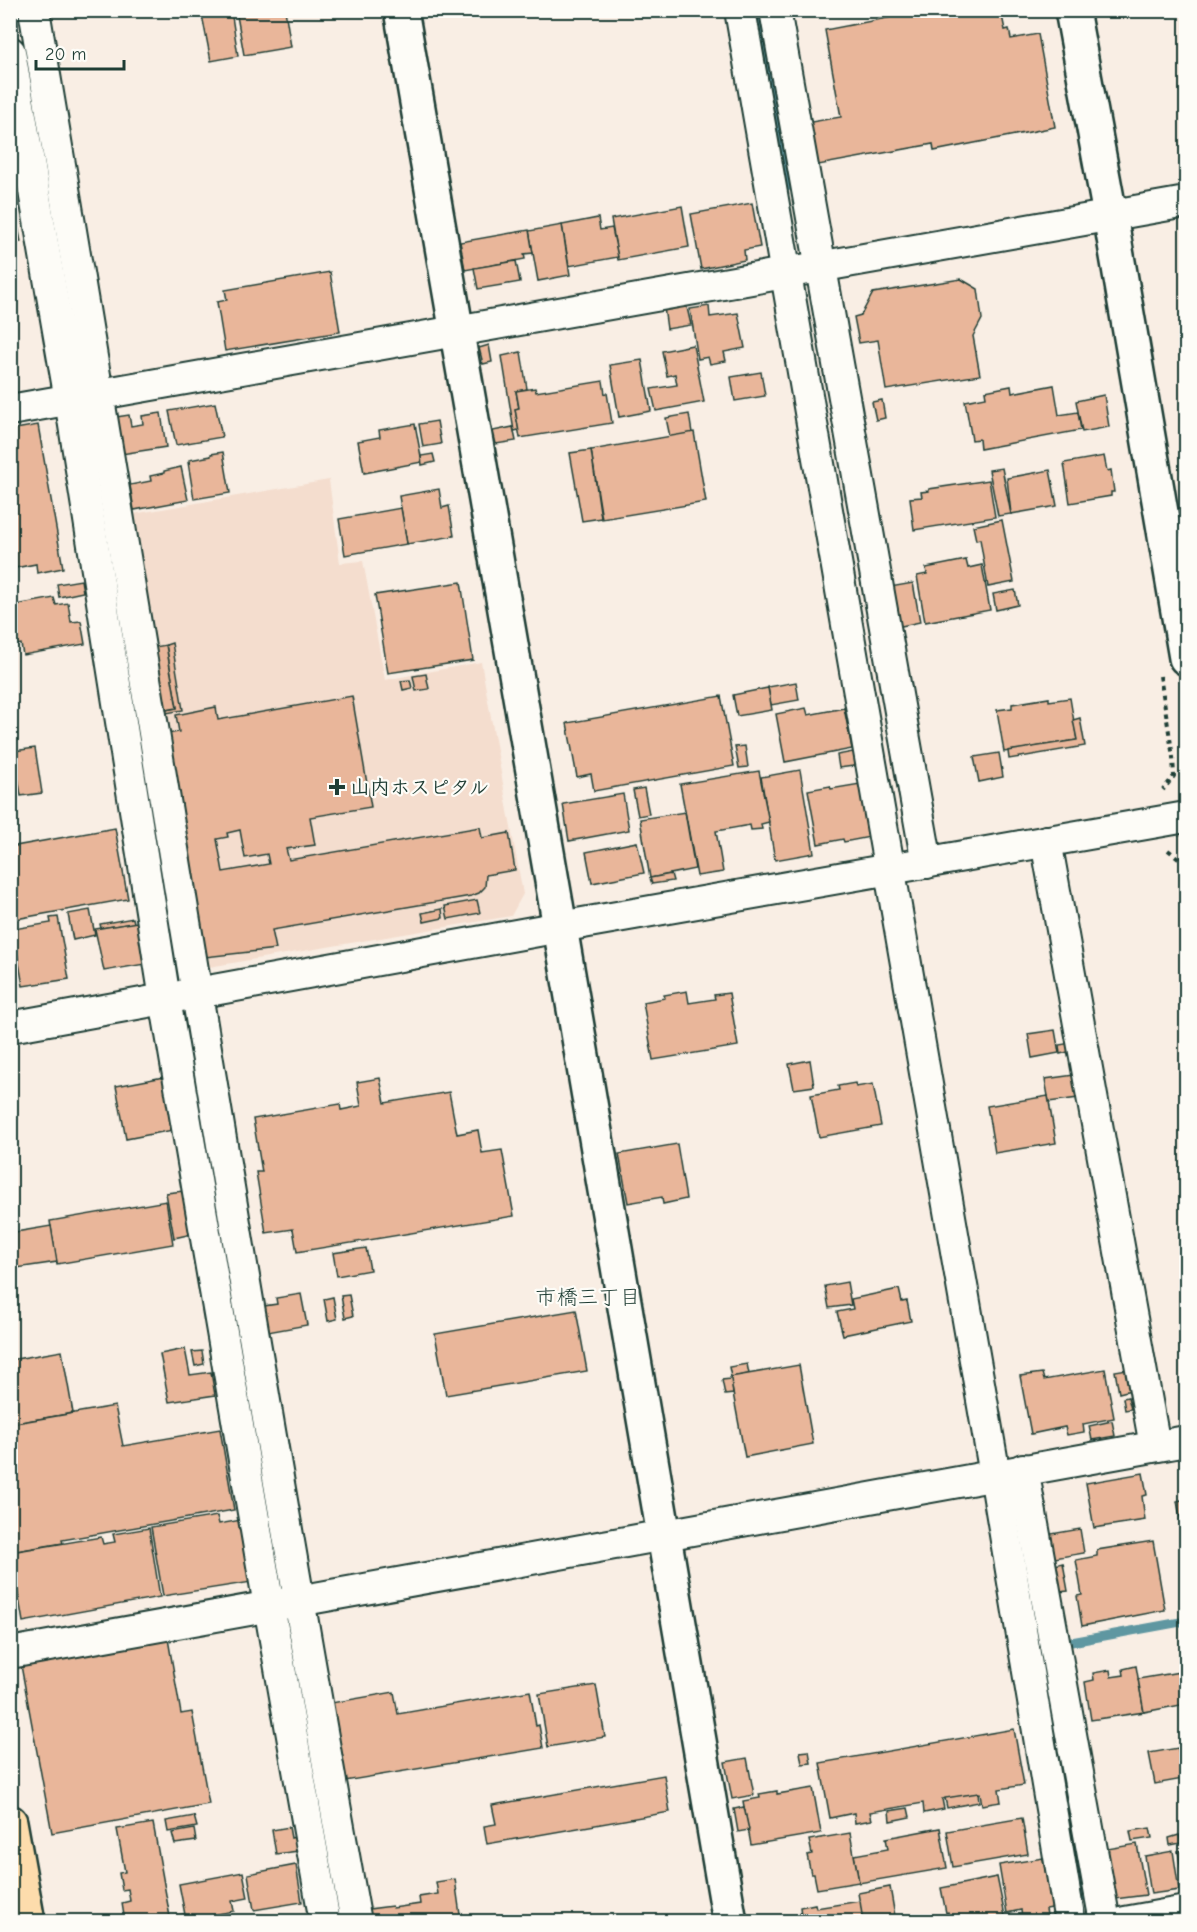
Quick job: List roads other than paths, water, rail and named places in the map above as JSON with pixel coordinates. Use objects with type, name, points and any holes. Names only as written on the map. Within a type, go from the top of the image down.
[{"type":"main road","points":[[10,1822],[28,1922]]},
{"type":"street","points":[[34,10],[298,1600],[356,1922]]},
{"type":"street","points":[[401,10],[730,1922]]},
{"type":"street","points":[[740,10],[890,870],[1009,1472],[1105,1922]]},
{"type":"street","points":[[775,10],[927,863]]},
{"type":"street","points":[[1072,10],[1110,215],[1173,667]]},
{"type":"street","points":[[10,52],[70,400],[165,999],[268,1606],[325,1922]]},
{"type":"street","points":[[10,410],[1186,202]]},
{"type":"street","points":[[10,1027],[1186,817]]},
{"type":"street","points":[[1046,841],[1155,1446]]},
{"type":"street","points":[[10,1653],[1186,1441]]},
{"type":"street","points":[[1009,1472],[1070,1922]]},
{"type":"street","points":[[1125,1922],[1186,1911]]},
{"type":"waterway","points":[[756,10],[786,188]]},
{"type":"waterway","points":[[10,16],[16,50]]},
{"type":"waterway","points":[[160,873],[177,968]]},
{"type":"waterway","points":[[186,1024],[208,1150]]},
{"type":"waterway","points":[[1066,1643],[1186,1621]]},
{"type":"waterway","points":[[1050,1711],[1082,1897]]},
{"type":"place","name":"山内ホスピタル","points":[[337,787]]},
{"type":"district","name":"市橋三丁目","points":[[588,1297]]}]
